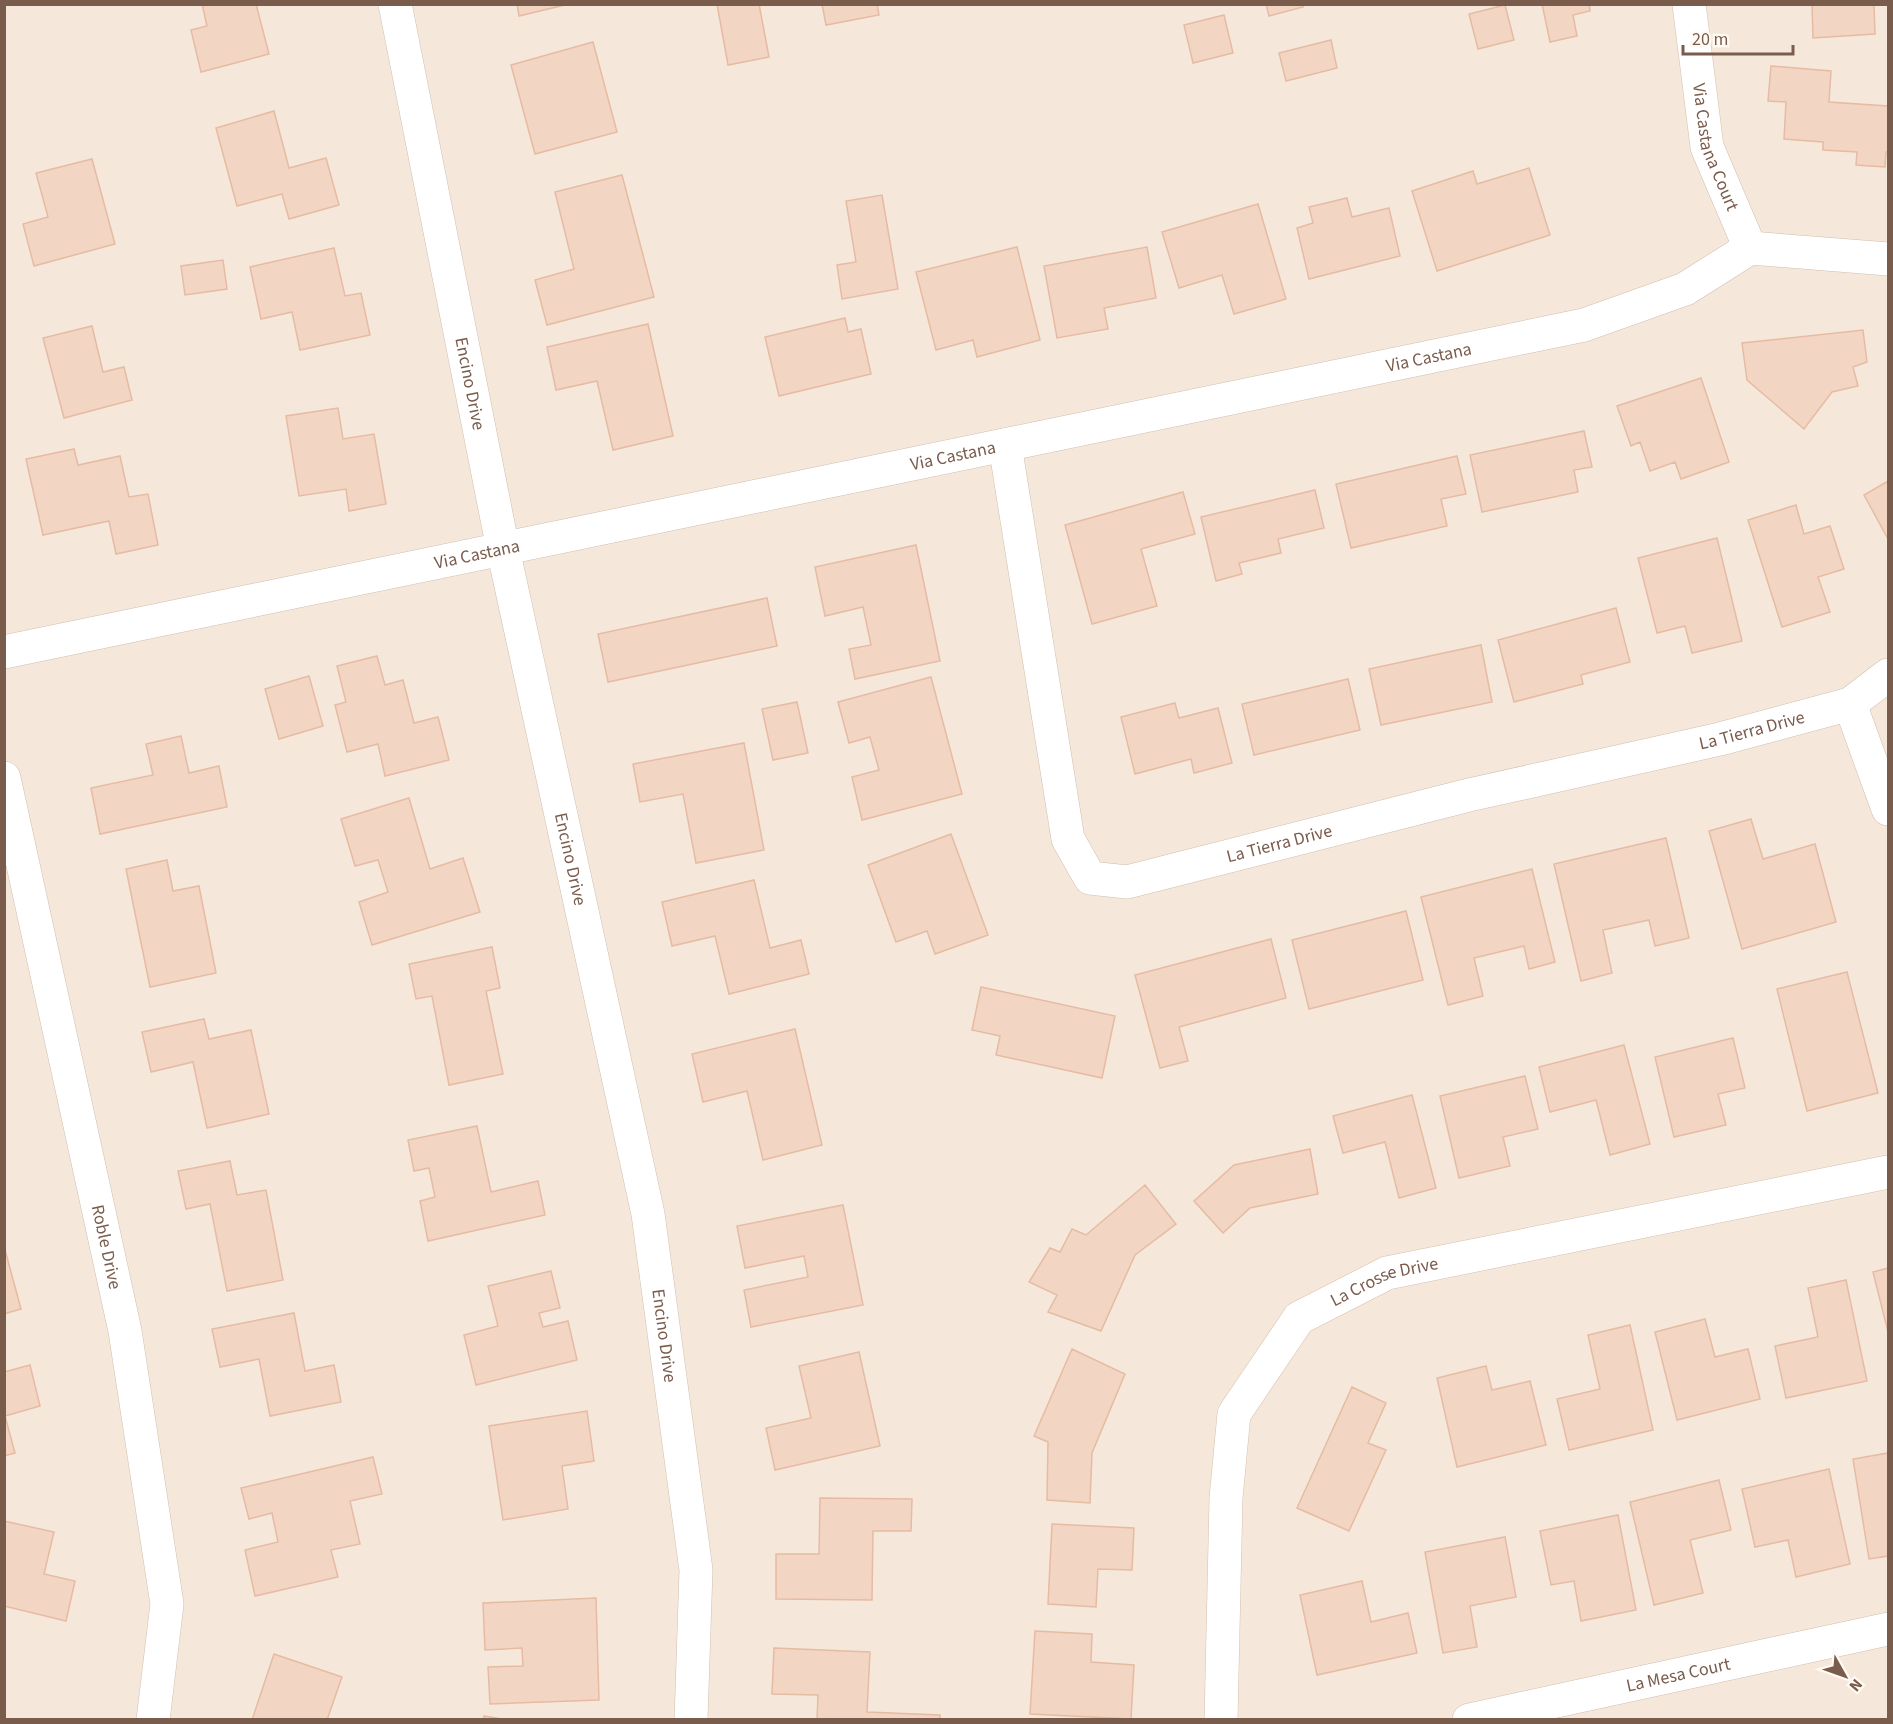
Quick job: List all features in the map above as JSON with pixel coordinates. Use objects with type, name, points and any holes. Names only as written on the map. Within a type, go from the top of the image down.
[{"type":"street","name":"Encino Drive","points":[[395,4],[503,549],[648,1214],[696,1570],[691,1719]]},
{"type":"street","name":"Via Castana Court","points":[[1689,4],[1707,147],[1750,248]]},
{"type":"street","name":"Via Castana","points":[[4,652],[1584,325],[1685,289],[1750,248]]},
{"type":"street","points":[[1750,248],[1888,259]]},
{"type":"street","name":"La Tierra Drive","points":[[1005,445],[1068,839],[1090,878],[1127,882],[1468,795],[1720,739],[1850,704],[1888,675]]},
{"type":"street","points":[[1850,704],[1888,809]]},
{"type":"street","name":"Roble Drive","points":[[4,778],[125,1331],[167,1604],[153,1719]]},
{"type":"street","name":"La Crosse Drive","points":[[1221,1719],[1226,1498],[1234,1414],[1299,1318],[1387,1273],[1888,1172]]},
{"type":"street","name":"La Mesa Court","points":[[1469,1719],[1888,1629]]},
{"type":"shaded area","points":[[5,5],[1888,5],[1888,1719],[5,1719]]},
{"type":"building","points":[[202,4],[256,4],[269,54],[201,72],[191,30],[207,26]]},
{"type":"building","points":[[517,4],[569,4],[519,16]]},
{"type":"building","points":[[717,4],[759,4],[769,57],[728,65]]},
{"type":"building","points":[[822,4],[877,4],[879,15],[826,25]]},
{"type":"building","points":[[1266,4],[1303,4],[1303,7],[1269,16]]},
{"type":"building","points":[[1542,4],[1589,4],[1590,11],[1573,15],[1577,36],[1550,42]]},
{"type":"building","points":[[1790,4],[1874,4],[1875,34],[1813,38],[1812,5]]},
{"type":"building","points":[[1505,5],[1514,40],[1478,49],[1469,14]]},
{"type":"building","points":[[1224,15],[1233,53],[1193,63],[1184,25]]},
{"type":"building","points":[[1331,40],[1337,68],[1286,81],[1279,53]]},
{"type":"building","points":[[593,42],[617,132],[535,154],[511,65]]},
{"type":"building","points":[[1771,66],[1831,71],[1829,102],[1888,106],[1888,152],[1886,152],[1885,167],[1856,165],[1857,152],[1823,150],[1823,142],[1784,139],[1786,102],[1768,101]]},
{"type":"building","points":[[274,111],[289,168],[326,158],[339,205],[289,219],[282,194],[237,206],[216,128]]},
{"type":"building","points":[[92,159],[115,244],[34,266],[23,224],[48,217],[36,173]]},
{"type":"building","points":[[1529,168],[1550,235],[1437,271],[1412,191],[1473,171],[1477,184]]},
{"type":"building","points":[[622,175],[654,297],[547,325],[535,280],[574,269],[555,192]]},
{"type":"building","points":[[882,195],[898,289],[842,299],[837,265],[856,262],[846,201]]},
{"type":"building","points":[[1347,198],[1352,217],[1389,208],[1400,256],[1309,279],[1297,228],[1313,223],[1309,207]]},
{"type":"building","points":[[1258,204],[1286,299],[1234,314],[1222,275],[1179,288],[1162,232]]},
{"type":"building","points":[[1017,247],[1040,340],[977,357],[973,340],[936,350],[916,272]]},
{"type":"building","points":[[1147,247],[1156,298],[1104,308],[1108,329],[1057,338],[1044,266]]},
{"type":"building","points":[[334,248],[345,296],[361,293],[370,335],[300,350],[292,312],[261,319],[250,267]]},
{"type":"building","points":[[223,260],[227,289],[185,295],[181,266]]},
{"type":"building","points":[[845,318],[848,332],[861,329],[871,374],[779,396],[765,337]]},
{"type":"building","points":[[648,324],[673,436],[613,450],[597,381],[556,390],[547,347]]},
{"type":"building","points":[[92,326],[103,372],[124,367],[132,400],[64,418],[43,338]]},
{"type":"building","points":[[1863,330],[1867,362],[1853,367],[1858,386],[1832,392],[1804,429],[1747,380],[1742,343]]},
{"type":"building","points":[[1701,378],[1729,462],[1681,479],[1675,462],[1650,471],[1640,442],[1631,446],[1617,406]]},
{"type":"building","points":[[338,408],[343,439],[374,434],[386,504],[349,511],[346,489],[299,496],[286,416]]},
{"type":"building","points":[[1584,431],[1592,467],[1574,470],[1578,492],[1482,512],[1470,455]]},
{"type":"building","points":[[74,449],[78,465],[120,456],[129,497],[148,494],[158,545],[116,554],[109,521],[43,535],[26,459]]},
{"type":"building","points":[[1457,456],[1466,494],[1441,499],[1447,526],[1351,548],[1336,484]]},
{"type":"building","points":[[1888,481],[1888,539],[1864,495]]},
{"type":"building","points":[[1315,490],[1324,528],[1278,539],[1281,553],[1239,563],[1242,574],[1216,581],[1201,517]]},
{"type":"building","points":[[1183,492],[1195,534],[1141,549],[1157,606],[1092,624],[1065,525]]},
{"type":"building","points":[[1796,505],[1804,534],[1830,526],[1844,569],[1818,577],[1830,612],[1782,627],[1748,520]]},
{"type":"building","points":[[1717,538],[1742,641],[1692,653],[1685,626],[1657,633],[1638,558]]},
{"type":"building","points":[[916,545],[940,661],[855,679],[849,649],[871,645],[863,607],[825,616],[815,567]]},
{"type":"building","points":[[767,598],[777,646],[608,682],[598,634]]},
{"type":"building","points":[[1616,608],[1630,662],[1581,675],[1583,684],[1514,702],[1498,640]]},
{"type":"building","points":[[1481,645],[1492,702],[1381,725],[1369,669]]},
{"type":"building","points":[[377,656],[385,685],[403,680],[414,723],[438,717],[449,760],[385,776],[378,744],[347,752],[335,705],[346,702],[337,666]]},
{"type":"building","points":[[309,676],[323,726],[279,739],[265,689]]},
{"type":"building","points":[[931,677],[962,794],[862,820],[852,777],[879,770],[870,737],[849,743],[838,702]]},
{"type":"building","points":[[1348,679],[1360,730],[1254,755],[1242,704]]},
{"type":"building","points":[[797,702],[808,753],[773,760],[762,709]]},
{"type":"building","points":[[1175,703],[1179,718],[1218,708],[1232,763],[1194,773],[1191,759],[1135,774],[1121,717]]},
{"type":"building","points":[[181,736],[189,773],[219,766],[227,807],[100,834],[91,788],[153,775],[146,744]]},
{"type":"building","points":[[744,743],[764,850],[696,863],[683,794],[640,802],[633,764]]},
{"type":"building","points":[[409,798],[430,869],[463,858],[480,912],[372,945],[359,902],[388,892],[378,860],[355,866],[341,819]]},
{"type":"building","points":[[1751,819],[1763,859],[1815,844],[1836,922],[1742,949],[1709,831]]},
{"type":"building","points":[[951,834],[988,935],[935,954],[927,931],[896,942],[868,865]]},
{"type":"building","points":[[1666,838],[1689,938],[1655,946],[1649,920],[1603,930],[1612,973],[1581,981],[1554,864]]},
{"type":"building","points":[[167,860],[173,891],[199,886],[216,973],[150,987],[126,869]]},
{"type":"building","points":[[1532,869],[1555,962],[1529,969],[1524,946],[1474,958],[1483,996],[1448,1005],[1421,897]]},
{"type":"building","points":[[754,880],[770,948],[801,940],[809,974],[729,994],[715,936],[672,946],[662,902]]},
{"type":"building","points":[[1406,911],[1423,980],[1309,1009],[1292,940]]},
{"type":"building","points":[[1271,939],[1286,998],[1179,1027],[1188,1061],[1160,1068],[1135,975]]},
{"type":"building","points":[[492,947],[500,988],[486,991],[503,1074],[449,1085],[432,996],[416,999],[409,964]]},
{"type":"building","points":[[1847,972],[1878,1093],[1807,1111],[1777,989]]},
{"type":"building","points":[[981,987],[1115,1016],[1102,1078],[996,1055],[1000,1036],[972,1030]]},
{"type":"building","points":[[204,1019],[209,1039],[251,1030],[269,1114],[207,1128],[193,1062],[151,1072],[142,1032]]},
{"type":"building","points":[[795,1029],[822,1145],[763,1160],[747,1091],[703,1102],[692,1054]]},
{"type":"building","points":[[1733,1038],[1745,1088],[1718,1094],[1726,1125],[1674,1137],[1655,1057]]},
{"type":"building","points":[[1624,1045],[1650,1144],[1610,1155],[1596,1100],[1550,1112],[1539,1067]]},
{"type":"building","points":[[1525,1076],[1538,1129],[1503,1137],[1510,1166],[1459,1178],[1440,1096]]},
{"type":"building","points":[[1412,1095],[1436,1188],[1399,1198],[1385,1142],[1343,1153],[1333,1116]]},
{"type":"building","points":[[477,1126],[491,1192],[538,1181],[545,1215],[428,1241],[420,1201],[435,1197],[429,1168],[414,1171],[408,1140]]},
{"type":"building","points":[[1310,1149],[1318,1194],[1250,1208],[1223,1233],[1194,1201],[1234,1165]]},
{"type":"building","points":[[230,1161],[237,1195],[266,1190],[283,1280],[227,1291],[210,1204],[186,1209],[178,1171]]},
{"type":"building","points":[[1145,1185],[1176,1224],[1135,1255],[1101,1331],[1048,1312],[1057,1295],[1029,1282],[1050,1248],[1060,1252],[1072,1229],[1086,1235]]},
{"type":"building","points":[[843,1205],[863,1305],[751,1327],[744,1290],[808,1277],[804,1256],[745,1268],[737,1226]]},
{"type":"building","points":[[4,1246],[21,1309],[4,1314]]},
{"type":"building","points":[[1888,1268],[1888,1332],[1873,1272]]},
{"type":"building","points":[[551,1271],[560,1308],[539,1313],[543,1327],[568,1321],[577,1360],[476,1385],[464,1335],[498,1326],[488,1286]]},
{"type":"building","points":[[1846,1280],[1867,1381],[1786,1398],[1775,1346],[1818,1337],[1808,1288]]},
{"type":"building","points":[[294,1313],[305,1371],[334,1365],[341,1402],[270,1416],[259,1359],[220,1367],[212,1329]]},
{"type":"building","points":[[1705,1319],[1715,1357],[1748,1349],[1760,1399],[1677,1420],[1655,1332]]},
{"type":"building","points":[[1630,1325],[1653,1430],[1569,1450],[1557,1399],[1600,1389],[1588,1335]]},
{"type":"building","points":[[1072,1349],[1125,1374],[1092,1453],[1090,1503],[1047,1500],[1048,1442],[1034,1436]]},
{"type":"building","points":[[859,1352],[880,1446],[775,1470],[766,1428],[811,1418],[799,1366]]},
{"type":"building","points":[[30,1365],[40,1406],[5,1416],[15,1453],[4,1456],[4,1372]]},
{"type":"building","points":[[1486,1366],[1492,1390],[1530,1381],[1546,1445],[1457,1467],[1437,1378]]},
{"type":"building","points":[[1352,1387],[1386,1403],[1368,1443],[1386,1450],[1349,1531],[1297,1508]]},
{"type":"building","points":[[587,1411],[594,1461],[562,1466],[568,1509],[503,1520],[489,1426]]},
{"type":"building","points":[[1888,1453],[1888,1556],[1869,1559],[1853,1459]]},
{"type":"building","points":[[373,1457],[382,1494],[350,1501],[360,1544],[331,1550],[338,1577],[255,1596],[245,1550],[278,1542],[272,1513],[249,1519],[241,1488]]},
{"type":"building","points":[[1829,1469],[1850,1564],[1796,1577],[1788,1540],[1755,1547],[1742,1489]]},
{"type":"building","points":[[1719,1480],[1731,1530],[1690,1540],[1703,1593],[1654,1605],[1630,1502]]},
{"type":"building","points":[[820,1498],[912,1499],[911,1531],[873,1531],[872,1600],[776,1599],[776,1554],[819,1554]]},
{"type":"building","points":[[1618,1515],[1636,1610],[1581,1621],[1574,1581],[1551,1585],[1540,1531]]},
{"type":"building","points":[[4,1521],[54,1532],[44,1574],[75,1581],[66,1621],[4,1606]]},
{"type":"building","points":[[1052,1524],[1134,1528],[1132,1570],[1098,1569],[1096,1607],[1048,1604]]},
{"type":"building","points":[[1505,1537],[1516,1597],[1470,1606],[1477,1647],[1443,1653],[1425,1552]]},
{"type":"building","points":[[1362,1581],[1371,1622],[1408,1613],[1417,1653],[1317,1675],[1300,1595]]},
{"type":"building","points":[[596,1598],[599,1700],[490,1704],[488,1667],[523,1666],[522,1648],[485,1650],[483,1603]]},
{"type":"building","points":[[1035,1631],[1092,1634],[1091,1662],[1134,1665],[1131,1719],[1030,1714]]},
{"type":"building","points":[[774,1648],[870,1652],[867,1712],[940,1715],[940,1720],[817,1720],[818,1695],[772,1694]]},
{"type":"building","points":[[274,1654],[342,1677],[327,1720],[252,1720]]},
{"type":"building","points":[[484,1716],[508,1720],[483,1720]]}]
